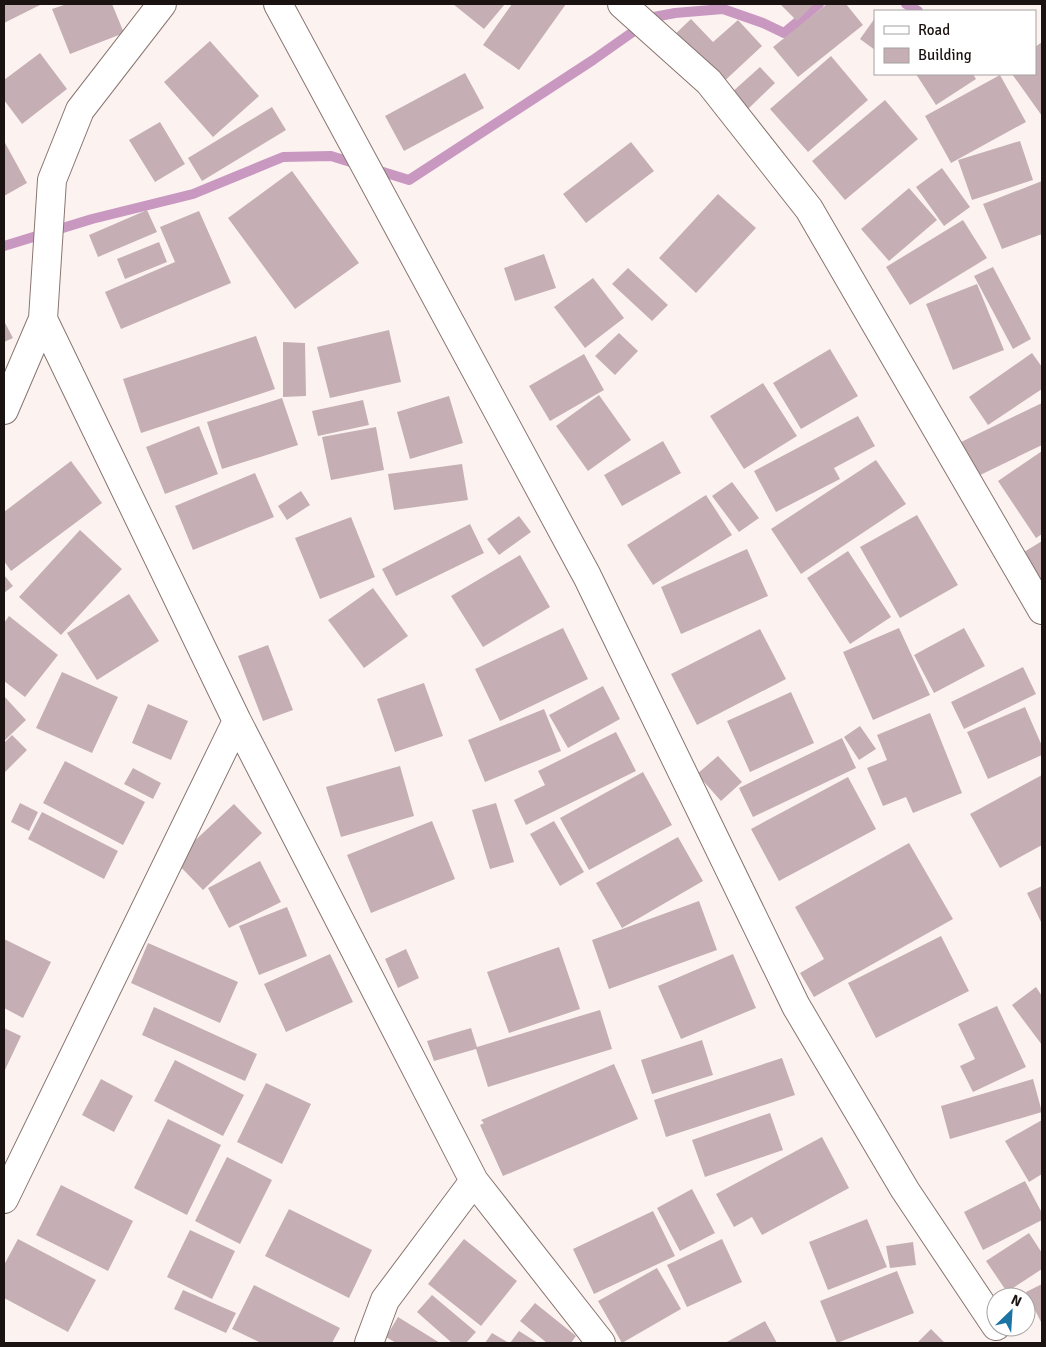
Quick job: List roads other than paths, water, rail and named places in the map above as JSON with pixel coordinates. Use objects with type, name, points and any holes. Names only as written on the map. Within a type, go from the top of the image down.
[{"type":"street","points":[[4,410],[44,319],[52,180],[80,110],[162,4]]},
{"type":"street","points":[[278,4],[587,576],[796,1006],[905,1190],[986,1312]]},
{"type":"street","points":[[622,4],[709,82],[809,209],[1042,610]]},
{"type":"street","points":[[44,319],[238,720],[474,1181],[601,1343]]},
{"type":"street","points":[[4,1199],[238,720]]},
{"type":"street","points":[[369,1343],[385,1300],[474,1181]]},
{"type":"waterway","points":[[4,246],[92,219],[193,194],[283,157],[331,156],[409,180],[593,60],[654,17],[675,13],[723,9],[763,23],[784,33],[819,4]]},
{"type":"waterway","points":[[906,4],[916,10]]}]
